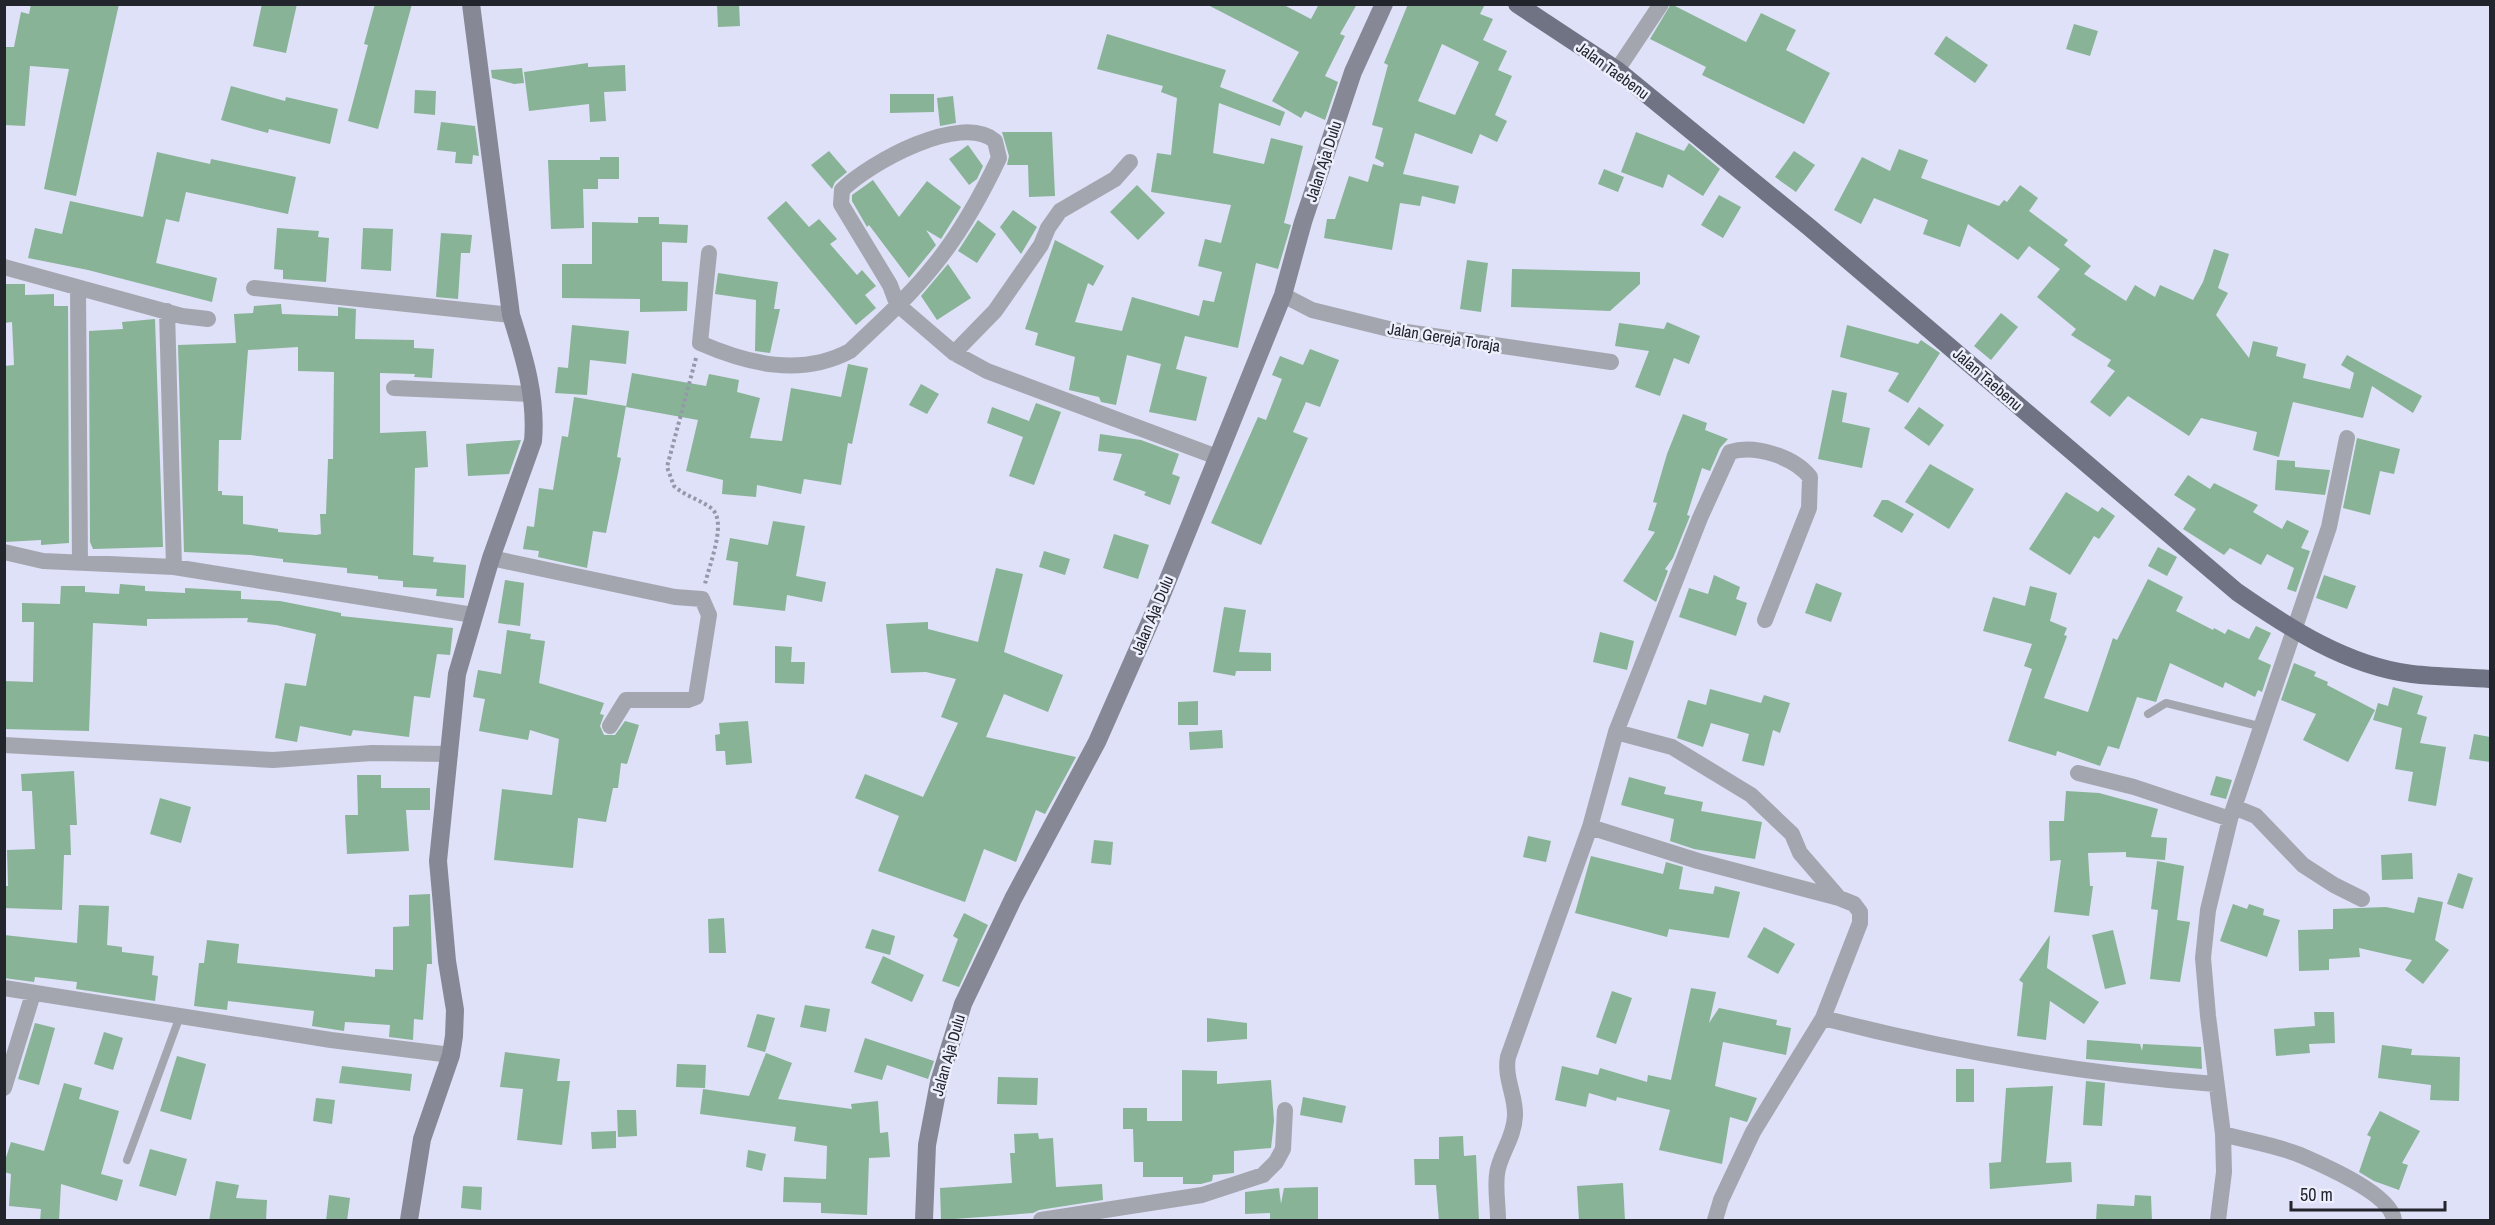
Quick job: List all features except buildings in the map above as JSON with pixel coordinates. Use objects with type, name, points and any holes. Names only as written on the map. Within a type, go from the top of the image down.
[{"type":"main road","name":"Jalan Taebenu","points":[[1517,4],[1617,70],[1809,227],[2237,592],[2295,632],[2382,668],[2411,674],[2490,679]]},
{"type":"street","points":[[409,1221],[422,1139],[451,1055],[455,1010],[447,961],[438,861],[457,674],[491,558],[533,441],[535,421],[523,352],[511,315],[471,4]]},
{"type":"street","name":"Jalan Aja Dulu","points":[[924,1221],[927,1146],[939,1082],[963,1004],[1013,900],[1097,742],[1161,597],[1283,295],[1303,222],[1353,72],[1384,4]]},
{"type":"street","points":[[1617,70],[1661,4]]},
{"type":"street","points":[[708,253],[700,343],[732,357],[779,365],[821,363],[850,351],[897,304],[932,269],[999,158],[999,150],[989,136],[981,133],[959,134],[920,143],[898,153],[842,190],[841,204],[890,285],[897,304],[954,353],[987,371],[1217,457]]},
{"type":"street","points":[[954,353],[995,311],[1041,245],[1048,228],[1060,211],[1107,184],[1130,162]]},
{"type":"street","points":[[4,267],[36,274],[78,289],[208,319]]},
{"type":"street","points":[[254,288],[511,315]]},
{"type":"street","points":[[78,289],[80,563]]},
{"type":"street","name":"Jalan Gereja Toraja","points":[[1283,295],[1312,310],[1393,330],[1611,362]]},
{"type":"street","points":[[167,311],[174,567]]},
{"type":"street","points":[[394,388],[531,394]]},
{"type":"street","points":[[2218,1221],[2224,1172],[2223,1134],[2215,1084],[2205,988],[2204,936],[2232,813],[2263,728],[2329,527],[2347,438]]},
{"type":"street","points":[[1498,1221],[1497,1173],[1508,1148],[1515,1118],[1515,1100],[1506,1069],[1508,1057],[1590,828],[1616,732],[1704,508],[1730,452],[1742,448],[1762,451],[1802,466],[1810,477],[1809,508],[1765,620]]},
{"type":"street","points":[[4,552],[43,561],[174,567],[473,615]]},
{"type":"street","points":[[491,558],[675,597],[702,599],[710,615],[696,697],[687,700],[626,700],[610,726]]},
{"type":"street","points":[[1616,732],[1672,747],[1751,795],[1792,834],[1800,853],[1839,898]]},
{"type":"street","points":[[4,745],[273,760],[372,753],[450,754]]},
{"type":"street","points":[[2078,773],[2232,813],[2256,816],[2303,866],[2362,899]]},
{"type":"street","points":[[1590,828],[1698,861],[1839,898],[1854,904],[1860,912],[1860,923],[1822,1018],[1753,1132],[1721,1200],[1715,1221]]},
{"type":"street","points":[[4,988],[331,1040],[451,1055]]},
{"type":"street","points":[[4,1088],[33,994]]},
{"type":"street","points":[[1822,1018],[1878,1032],[2046,1066],[2137,1078],[2215,1084]]},
{"type":"street","points":[[1041,1221],[1202,1195],[1263,1175],[1276,1162],[1283,1149],[1285,1110]]},
{"type":"street","points":[[2223,1134],[2299,1154],[2358,1183],[2388,1206],[2394,1221]]},
{"type":"lane","points":[[2148,714],[2166,704],[2263,728]]},
{"type":"lane","points":[[127,1160],[180,1016]]},
{"type":"path","points":[[700,343],[667,466],[674,486],[710,507],[718,516],[719,530],[702,599]]}]
